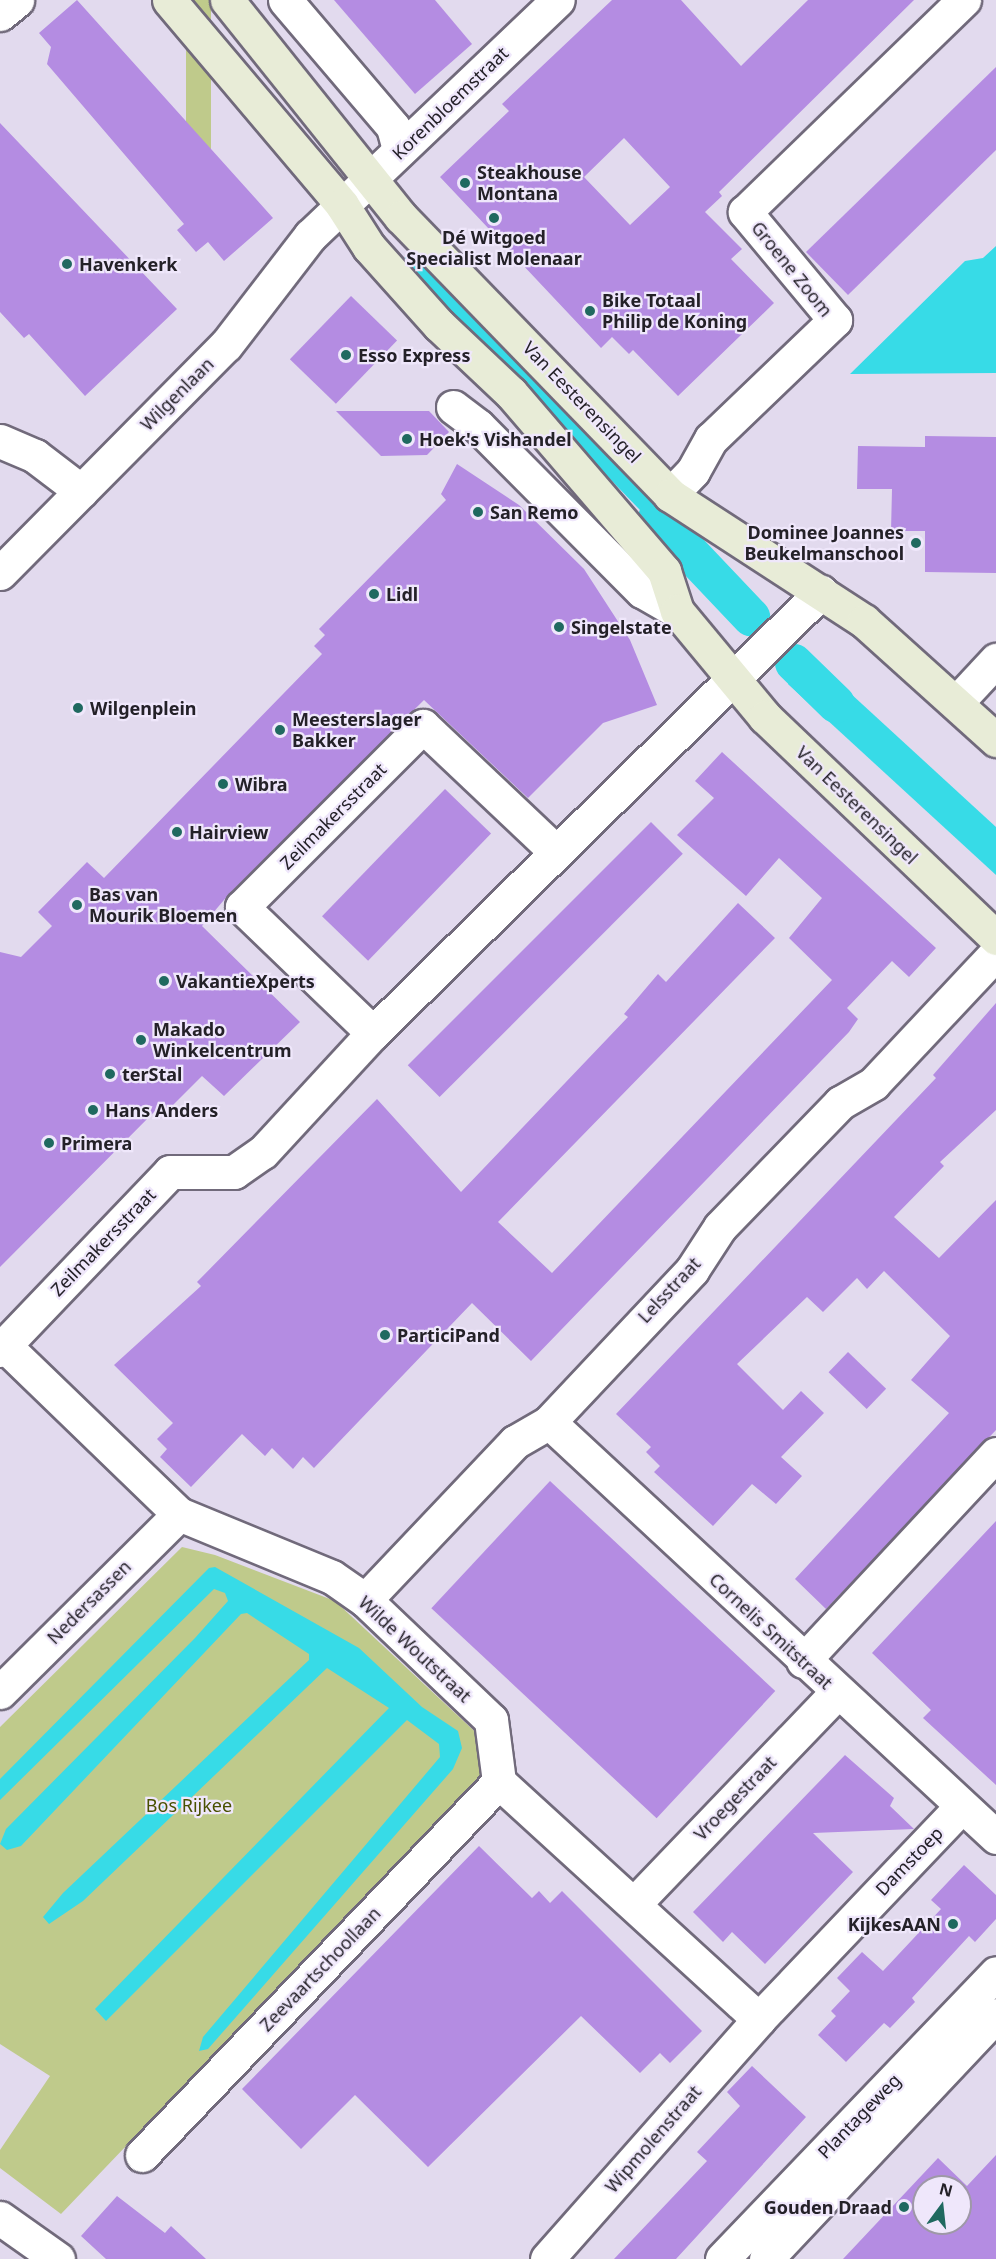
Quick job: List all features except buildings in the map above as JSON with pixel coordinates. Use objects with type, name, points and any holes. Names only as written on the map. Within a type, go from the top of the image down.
[{"type":"street","points":[[0,14],[17,0]]},
{"type":"street","name":"Van Eesterensingel","points":[[169,0],[342,205],[377,256],[439,326],[511,393],[664,571],[678,611],[765,717],[996,938]]},
{"type":"street","name":"Van Eesterensingel","points":[[227,0],[401,217],[670,495],[864,621],[996,740]]},
{"type":"street","points":[[285,0],[393,127],[399,150]]},
{"type":"street","name":"Korenbloemstraat","points":[[342,205],[558,0]]},
{"type":"street","name":"Groene Zoom","points":[[670,495],[693,471],[711,439],[835,320],[745,212],[964,0]]},
{"type":"street","name":"Wilgenlaan","points":[[0,573],[226,345],[309,236],[342,205]]},
{"type":"street","name":"Van Eesterensingel","points":[[453,407],[478,426],[642,591],[678,611]]},
{"type":"street","points":[[0,441],[35,456],[81,491]]},
{"type":"street","name":"Zeilmakersstraat","points":[[2,1347],[170,1172],[234,1172],[263,1152],[373,1033],[555,851],[821,592]]},
{"type":"street","points":[[956,703],[996,660]]},
{"type":"street","name":"Zeilmakersstraat","points":[[373,1033],[242,907],[406,742],[423,726],[555,851]]},
{"type":"street","name":"Lelsstraat","points":[[365,1600],[515,1442],[549,1422],[692,1270],[720,1227],[840,1103],[874,1083],[996,953]]},
{"type":"street","name":"Wilde Woutstraat","points":[[2,1347],[179,1514],[332,1577],[365,1600],[491,1720],[499,1782]]},
{"type":"street","name":"Cornelis Smitstraat","points":[[549,1422],[836,1693],[961,1808],[996,1837]]},
{"type":"street","points":[[803,1661],[996,1454]]},
{"type":"street","name":"Nedersassen","points":[[0,1692],[179,1514]]},
{"type":"street","name":"Vroegestraat","points":[[634,1904],[836,1693]]},
{"type":"street","points":[[499,1782],[759,2019]]},
{"type":"street","name":"Zeevaartschoollaan","points":[[142,2156],[499,1782]]},
{"type":"street","name":"Damstoep","points":[[759,2019],[961,1808]]},
{"type":"street","name":"Plantageweg","points":[[722,2259],[996,1973]]},
{"type":"street","name":"Plantageweg","points":[[766,2259],[996,2015]]},
{"type":"street","name":"Wipmolenstraat","points":[[547,2259],[759,2019]]},
{"type":"street","points":[[0,2218],[58,2259]]},
{"type":"green space","points":[[186,0],[211,0],[211,185],[186,185]]},
{"type":"green space","name":"Bos Rijkee","points":[[182,1547],[215,1555],[335,1601],[500,1755],[61,2214],[0,2168],[0,2150],[50,2076],[0,2044],[0,1727]]},
{"type":"water","points":[[996,246],[996,373],[850,374],[965,261],[983,258]]},
{"type":"water","points":[[414,249],[525,368],[513,379],[402,260]]},
{"type":"water","points":[[555,399],[699,549],[688,560],[543,410]]},
{"type":"water","points":[[813,659],[996,827],[996,875],[788,684],[791,675]]},
{"type":"water","points":[[215,1567],[359,1648],[422,1707],[458,1731],[462,1748],[453,1769],[208,2049],[199,2051],[203,2037],[440,1757],[439,1744],[407,1720],[106,2021],[95,2009],[389,1708],[327,1668],[83,1901],[49,1924],[43,1917],[63,1893],[309,1660],[309,1654],[247,1613],[241,1614],[21,1846],[7,1850],[0,1844],[6,1829],[195,1638],[228,1601],[225,1593],[214,1589],[0,1800],[0,1779],[209,1568]]},
{"type":"waterway","points":[[486,337],[584,442]]},
{"type":"waterway","points":[[657,518],[751,617]]},
{"type":"waterway","points":[[794,663],[836,704]]},
{"type":"place","name":"Steakhouse Montana","points":[[465,183]]},
{"type":"place","name":"Dé Witgoed Specialist Molenaar","points":[[494,218]]},
{"type":"place","name":"Havenkerk","points":[[67,264]]},
{"type":"place","name":"Bike Totaal Philip de Koning","points":[[590,311]]},
{"type":"place","name":"Esso Express","points":[[346,355]]},
{"type":"place","name":"Hoek's Vishandel","points":[[407,439]]},
{"type":"place","name":"San Remo","points":[[478,512]]},
{"type":"place","name":"Dominee Joannes Beukelmanschool","points":[[916,543]]},
{"type":"place","name":"Lidl","points":[[374,594]]},
{"type":"place","name":"Singelstate","points":[[559,627]]},
{"type":"place","name":"Wilgenplein","points":[[78,708]]},
{"type":"place","name":"Meesterslager Bakker","points":[[280,730]]},
{"type":"place","name":"Wibra","points":[[223,784]]},
{"type":"place","name":"Hairview","points":[[177,832]]},
{"type":"place","name":"Bas van Mourik Bloemen","points":[[77,905]]},
{"type":"place","name":"VakantieXperts","points":[[164,981]]},
{"type":"place","name":"Makado Winkelcentrum","points":[[141,1040]]},
{"type":"place","name":"terStal","points":[[110,1074]]},
{"type":"place","name":"Hans Anders","points":[[93,1110]]},
{"type":"place","name":"Primera","points":[[49,1143]]},
{"type":"place","name":"ParticiPand","points":[[385,1335]]},
{"type":"place","name":"KijkesAAN","points":[[953,1924]]},
{"type":"place","name":"Gouden Draad","points":[[904,2207]]}]
